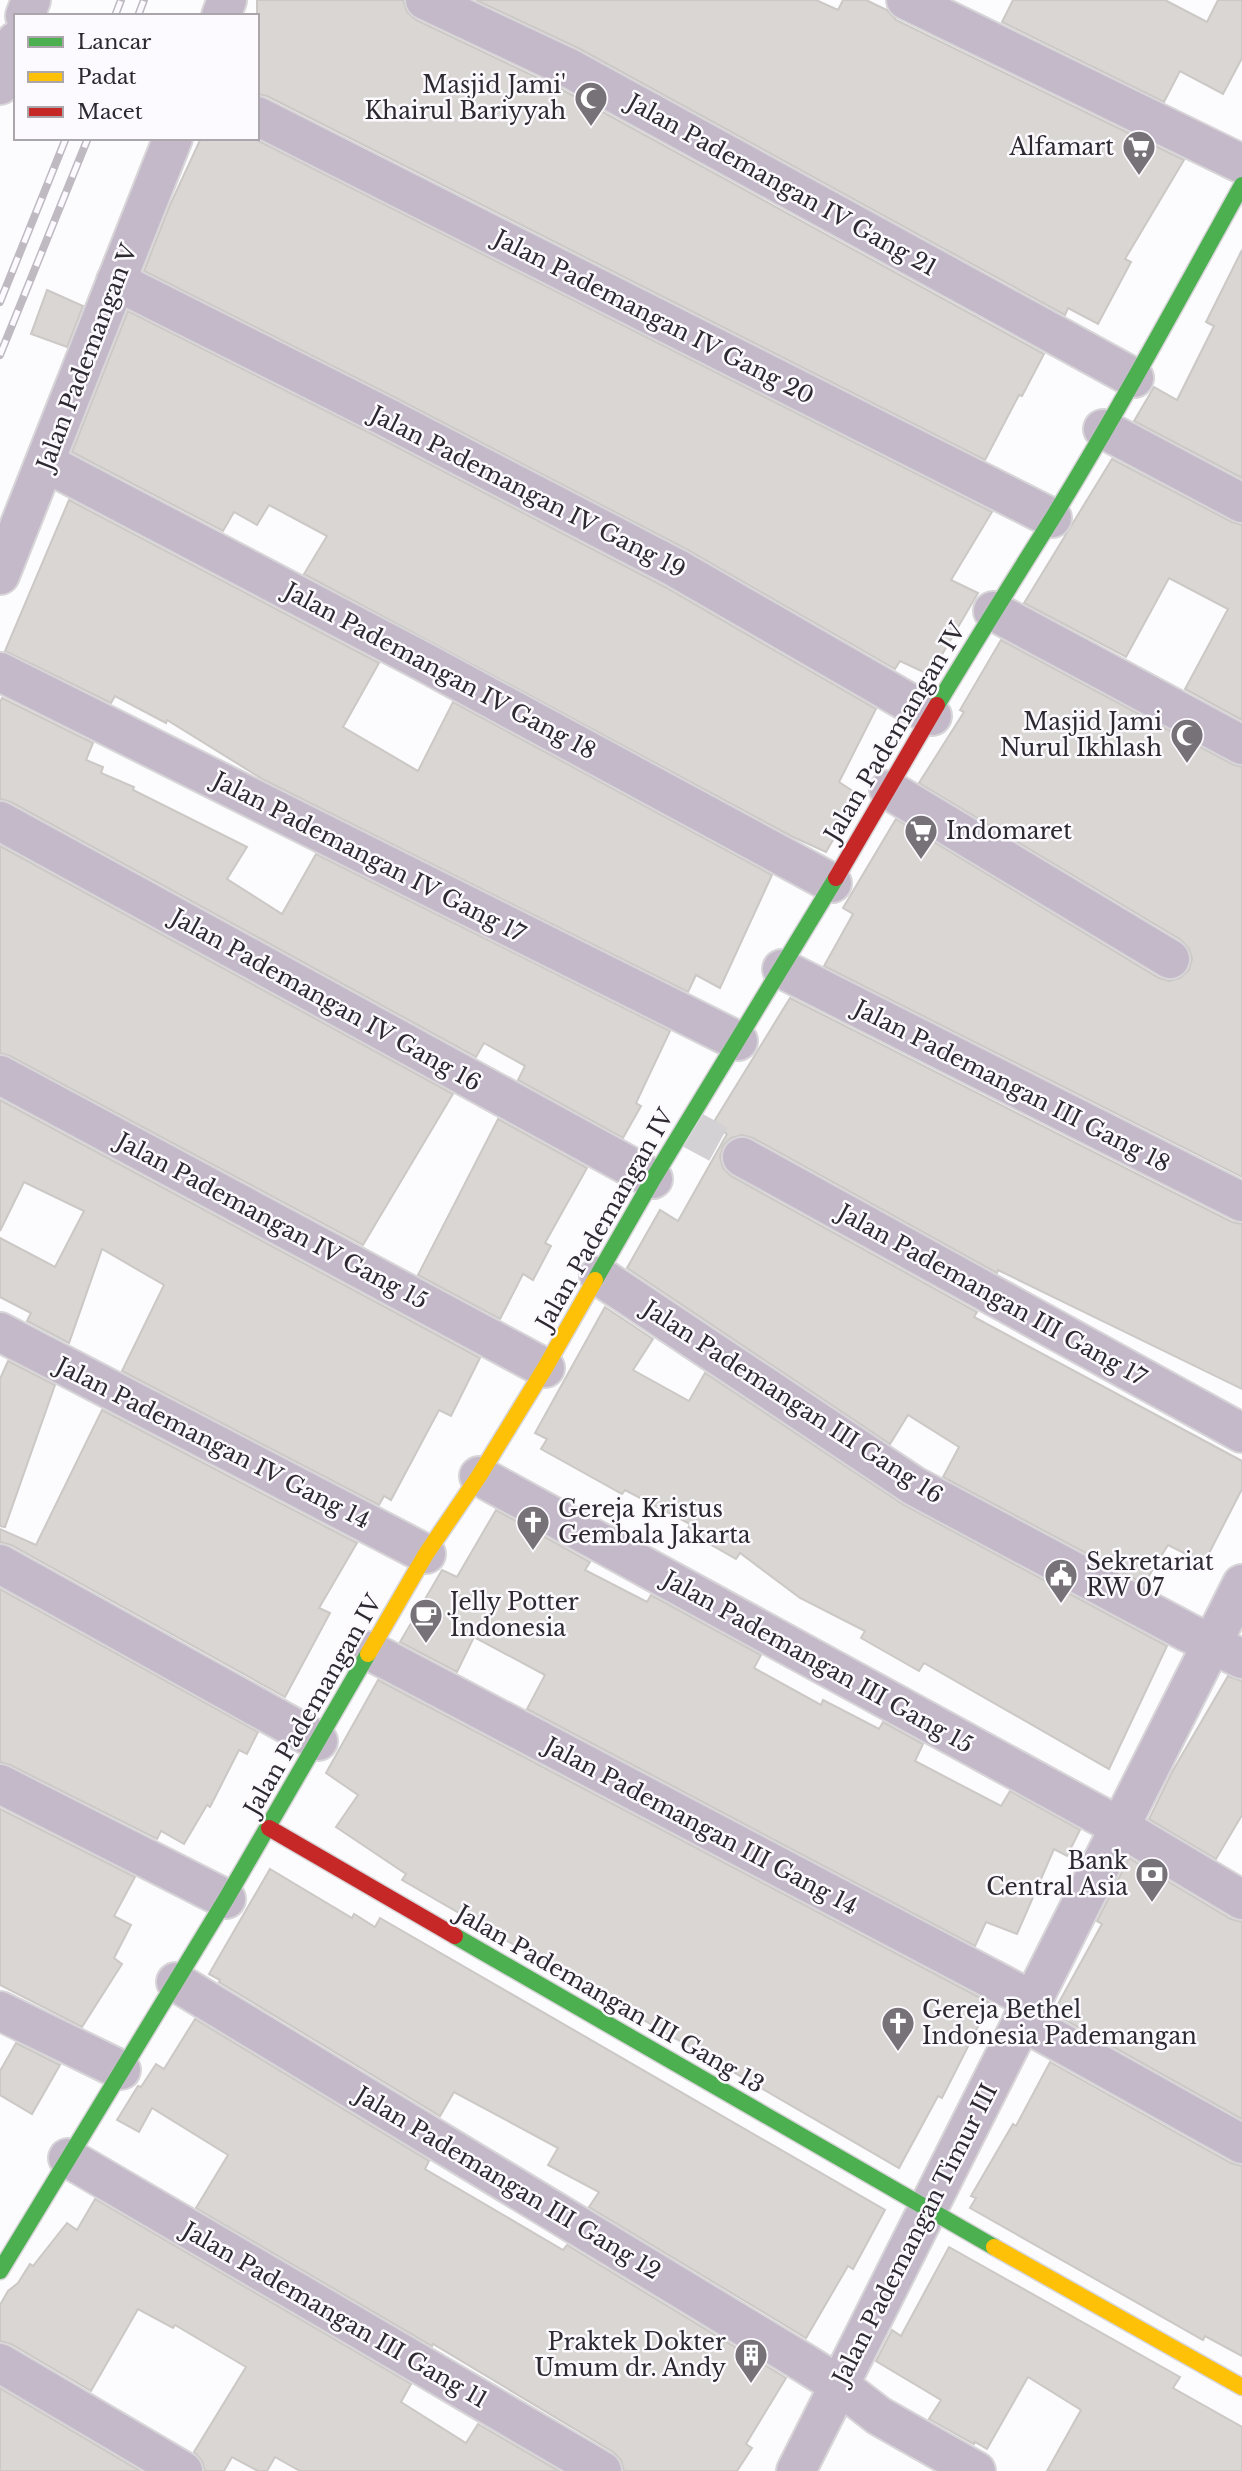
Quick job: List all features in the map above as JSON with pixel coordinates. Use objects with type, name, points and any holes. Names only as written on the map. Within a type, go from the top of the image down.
[{"type":"street","name":"Jalan Pademangan IV Gang 21","points":[[425,0],[569,68],[1134,379]]},
{"type":"street","points":[[906,0],[1242,164]]},
{"type":"street","points":[[0,85],[14,46]]},
{"type":"street","name":"Jalan Pademangan IV Gang 20","points":[[259,117],[1052,518]]},
{"type":"street","name":"Jalan Pademangan V","points":[[0,575],[172,140]]},
{"type":"street","name":"Jalan Pademangan IV","points":[[0,2271],[226,1899],[426,1554],[479,1476],[545,1368],[653,1179],[782,969],[993,611],[1052,518],[1134,379],[1242,185]]},
{"type":"street","name":"Jalan Pademangan IV Gang 19","points":[[116,281],[676,568],[932,716]]},
{"type":"street","points":[[1103,429],[1242,503]]},
{"type":"street","name":"Jalan Pademangan IV Gang 18","points":[[46,463],[426,663],[832,883]]},
{"type":"street","points":[[993,611],[1242,745]]},
{"type":"street","name":"Jalan Pademangan IV Gang 17","points":[[0,671],[738,1041]]},
{"type":"street","points":[[889,790],[1170,959]]},
{"type":"street","name":"Jalan Pademangan IV Gang 16","points":[[0,821],[653,1179]]},
{"type":"street","name":"Jalan Pademangan III Gang 18","points":[[782,969],[1242,1202]]},
{"type":"street","name":"Jalan Pademangan IV Gang 15","points":[[0,1075],[545,1368]]},
{"type":"street","name":"Jalan Pademangan III Gang 17","points":[[742,1157],[1242,1433]]},
{"type":"street","name":"Jalan Pademangan III Gang 16","points":[[599,1276],[914,1486],[1227,1652]]},
{"type":"street","name":"Jalan Pademangan IV Gang 14","points":[[0,1332],[426,1554]]},
{"type":"street","name":"Jalan Pademangan III Gang 15","points":[[479,1476],[1119,1827],[1242,1900]]},
{"type":"street","points":[[0,1564],[318,1741]]},
{"type":"street","name":"Jalan Pademangan Timur III","points":[[796,2471],[1119,1827],[1227,1652],[1242,1584]]},
{"type":"street","name":"Jalan Pademangan III Gang 14","points":[[370,1651],[1027,2011],[1242,2144]]},
{"type":"street","points":[[0,1784],[226,1899]]},
{"type":"street","name":"Jalan Pademangan III Gang 13","points":[[268,1828],[1242,2387]]},
{"type":"street","name":"Jalan Pademangan III Gang 12","points":[[176,1982],[839,2385],[879,2416],[976,2471]]},
{"type":"street","points":[[0,2011],[121,2070]]},
{"type":"street","name":"Jalan Pademangan III Gang 11","points":[[68,2158],[603,2471]]},
{"type":"street","points":[[0,2363],[183,2471]]},
{"type":"building","points":[[257,0],[403,0],[407,12],[416,20],[559,88],[1044,354],[985,460],[267,96],[259,94]]},
{"type":"building","points":[[476,0],[816,0],[838,10],[843,0],[866,0],[887,10],[896,20],[1184,160],[1125,259],[1131,262],[1098,324],[1068,308],[1065,315],[580,49]]},
{"type":"building","points":[[1013,0],[1165,0],[1207,22],[1218,0],[1242,0],[1242,58],[1223,94],[1180,71],[1164,102],[1002,22]]},
{"type":"building","points":[[200,140],[257,140],[992,512],[951,580],[978,593],[930,675],[900,661],[895,669],[686,549],[144,271]]},
{"type":"building","points":[[1242,250],[1242,478],[1134,421],[1154,387],[1177,400],[1214,326],[1206,322]]},
{"type":"building","points":[[47,290],[83,306],[67,347],[31,334]]},
{"type":"building","points":[[128,311],[374,435],[665,587],[876,709],[839,782],[859,795],[826,852],[791,836],[304,574],[327,536],[269,505],[257,525],[234,512],[223,531],[72,452]]},
{"type":"building","points":[[1112,459],[1242,525],[1242,720],[1185,689],[1228,609],[1169,578],[1126,657],[1024,603]]},
{"type":"building","points":[[69,500],[379,663],[343,727],[418,771],[453,702],[772,875],[720,988],[696,975],[688,992],[264,780],[167,720],[166,723],[115,696],[111,703],[5,651]]},
{"type":"building","points":[[1001,640],[1242,767],[1242,1177],[824,966],[853,914],[843,908],[896,819],[1159,978],[1169,981],[1180,978],[1189,970],[1192,959],[1189,949],[1181,940],[919,783],[964,712],[960,710]]},
{"type":"building","points":[[2,698],[93,743],[86,760],[103,767],[101,773],[134,787],[133,790],[247,847],[227,879],[282,914],[316,854],[670,1031],[636,1103],[641,1106],[623,1138],[518,1080],[525,1066],[484,1043],[476,1057],[11,802],[0,799]]},
{"type":"building","points":[[0,846],[453,1094],[363,1245],[0,1053]]},
{"type":"building","points":[[790,998],[1232,1222],[1242,1224],[1242,1389],[998,1270],[997,1273],[753,1138],[742,1135],[731,1138],[723,1146],[720,1157],[723,1168],[731,1176],[977,1312],[974,1317],[1242,1461],[1242,1489],[1204,1563],[1168,1545],[1144,1584],[943,1477],[959,1447],[908,1415],[890,1444],[627,1268],[660,1210],[678,1221],[727,1134],[712,1125]]},
{"type":"building","points":[[0,1100],[480,1358],[451,1416],[439,1410],[391,1500],[384,1496],[379,1505],[122,1371],[164,1285],[102,1249],[69,1343],[27,1321],[31,1313],[0,1297],[0,1238],[55,1267],[84,1211],[24,1182],[0,1231]]},
{"type":"building","points":[[498,1119],[587,1168],[545,1243],[551,1246],[533,1280],[523,1274],[500,1319],[418,1275]]},
{"type":"building","points":[[605,1307],[653,1339],[633,1370],[689,1401],[705,1373],[904,1505],[1167,1646],[1109,1769],[924,1663],[919,1671],[861,1638],[865,1631],[800,1598],[740,1553],[736,1559],[687,1531],[690,1524],[625,1490],[622,1494],[541,1449],[547,1439],[535,1433]]},
{"type":"building","points":[[8,1361],[55,1385],[5,1527],[0,1526],[0,1379]]},
{"type":"building","points":[[102,1410],[357,1543],[319,1608],[330,1613],[285,1697],[11,1545],[0,1542],[0,1529],[36,1545]]},
{"type":"building","points":[[496,1510],[590,1562],[585,1570],[647,1602],[651,1595],[761,1655],[754,1668],[821,1705],[823,1700],[879,1729],[883,1722],[923,1744],[915,1761],[1001,1806],[1010,1791],[1080,1830],[1067,1856],[1054,1849],[1017,1934],[986,1922],[975,1946],[527,1709],[545,1675],[474,1637],[457,1672],[400,1642],[442,1570],[457,1577]]},
{"type":"building","points":[[0,1589],[258,1732],[247,1754],[239,1750],[210,1807],[207,1805],[184,1844],[161,1831],[157,1839],[0,1762]]},
{"type":"building","points":[[1228,1676],[1242,1681],[1242,1815],[1216,1859],[1149,1819],[1172,1772]]},
{"type":"building","points":[[378,1680],[990,2003],[942,2098],[938,2096],[899,2168],[402,1880],[406,1874],[336,1827],[358,1795],[326,1773]]},
{"type":"building","points":[[0,1809],[135,1877],[114,1916],[131,1925],[114,1958],[122,1964],[82,2027],[0,1985]]},
{"type":"building","points":[[1129,1858],[1231,1919],[1242,1922],[1242,2119],[1053,2013],[1102,1924],[1097,1921]]},
{"type":"building","points":[[270,1869],[352,1918],[354,1914],[375,1927],[380,1918],[885,2210],[853,2269],[848,2266],[806,2338],[589,2207],[599,2192],[548,2165],[558,2148],[454,2092],[440,2116],[209,1974]]},
{"type":"building","points":[[195,2019],[429,2161],[425,2169],[563,2250],[567,2245],[786,2378],[746,2444],[752,2448],[737,2471],[624,2471],[621,2460],[613,2452],[433,2344],[432,2346],[196,2208],[228,2155],[152,2108],[139,2132],[117,2120],[138,2086],[141,2087],[156,2064],[164,2069]]},
{"type":"building","points":[[16,2043],[60,2065],[32,2114],[0,2095],[0,2071]]},
{"type":"building","points":[[1050,2062],[1231,2163],[1242,2166],[1242,2356],[1205,2336],[1203,2340],[970,2208],[976,2198],[971,2196],[1013,2124],[1016,2126]]},
{"type":"building","points":[[95,2199],[411,2384],[401,2402],[466,2443],[478,2424],[559,2471],[300,2471],[275,2457],[267,2471],[258,2471],[232,2457],[224,2471],[205,2471],[202,2461],[194,2452],[246,2367],[175,2325],[173,2328],[138,2309],[91,2391],[11,2344],[0,2341],[0,2305],[8,2291],[18,2283],[30,2264],[33,2266],[67,2223],[77,2230]]},
{"type":"building","points":[[949,2247],[1180,2377],[1173,2388],[1242,2427],[1242,2471],[1047,2471],[1081,2410],[1028,2377],[987,2449],[929,2419],[941,2400],[876,2361],[892,2330],[901,2336]]},
{"type":"building","points":[[0,2388],[140,2471],[0,2471]]},
{"type":"tunnel","points":[[685,1126],[742,1157]]},
{"type":"railway","points":[[116,14],[121,0]]},
{"type":"railway","points":[[139,14],[144,0]]},
{"type":"railway","points":[[0,302],[65,140]]},
{"type":"railway","points":[[0,355],[87,140]]},
{"type":"traffic: fast","points":[[937,705],[1101,437],[1242,185]]},
{"type":"traffic: fast","points":[[595,1280],[653,1179],[836,878]]},
{"type":"traffic: fast","points":[[0,2271],[226,1899],[368,1654]]},
{"type":"traffic: fast","points":[[455,1936],[994,2247]]},
{"type":"traffic: slow","points":[[368,1654],[426,1554],[479,1476],[545,1368],[595,1280]]},
{"type":"traffic: slow","points":[[994,2247],[1242,2387]]},
{"type":"traffic: jam","points":[[836,878],[937,705]]},
{"type":"traffic: jam","points":[[269,1828],[455,1936]]},
{"type":"place","name":"Masjid Jami' Khairul Bariyyah","points":[[591,128]]},
{"type":"place","name":"Alfamart","points":[[1139,177]]},
{"type":"place","name":"Masjid Jami Nurul Ikhlash","points":[[1187,765]]},
{"type":"place","name":"Indomaret","points":[[921,861]]},
{"type":"place","name":"Gereja Kristus Gembala Jakarta","points":[[533,1552]]},
{"type":"place","name":"Sekretariat RW 07","points":[[1061,1605]]},
{"type":"place","name":"Jelly Potter Indonesia","points":[[426,1645]]},
{"type":"place","name":"Bank Central Asia","points":[[1152,1904]]},
{"type":"place","name":"Gereja Bethel Indonesia Pademangan","points":[[898,2053]]},
{"type":"place","name":"Praktek Dokter Umum dr. Andy","points":[[751,2385]]}]
